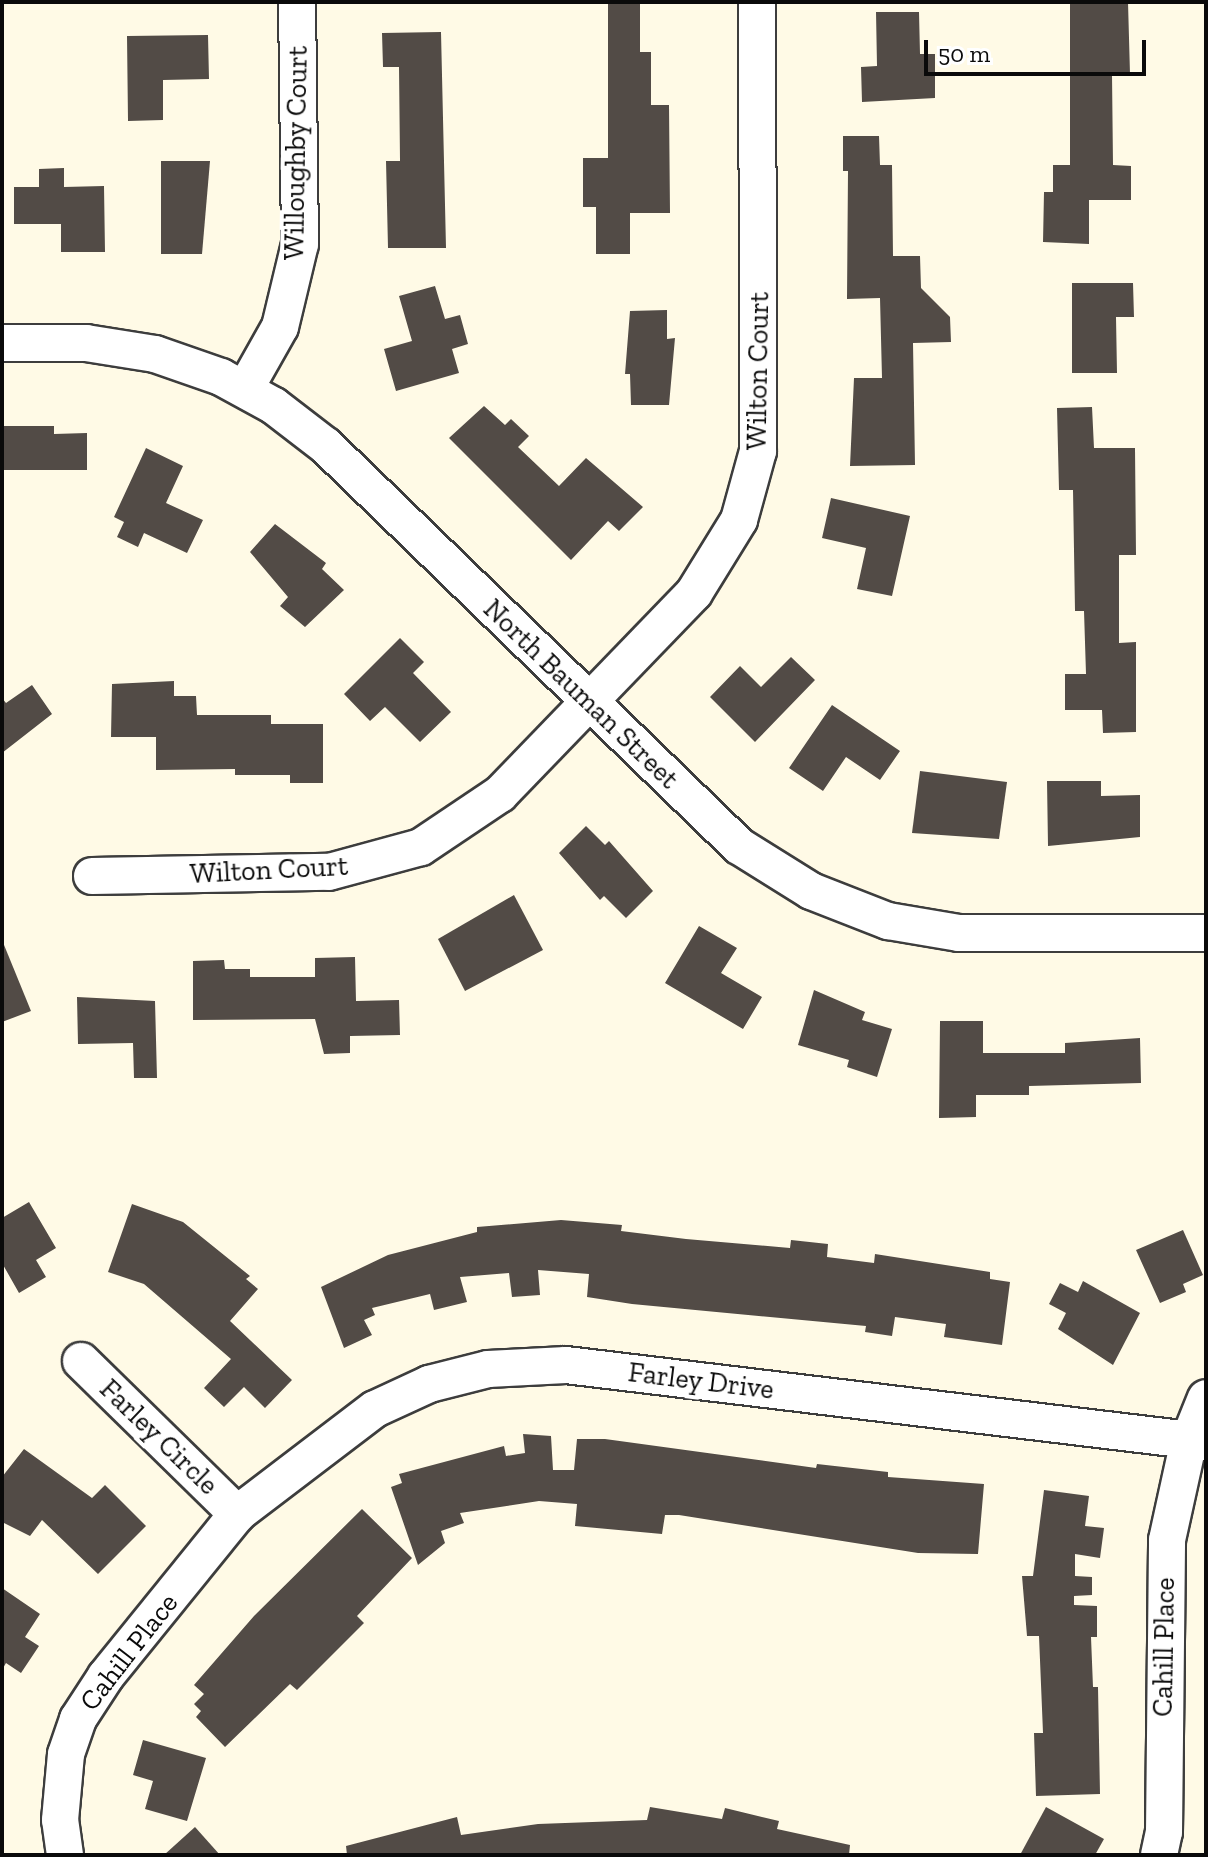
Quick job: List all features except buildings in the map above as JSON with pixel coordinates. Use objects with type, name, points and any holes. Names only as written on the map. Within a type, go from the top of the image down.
[{"type":"street","name":"Willoughby Court","points":[[245,389],[280,327],[300,244],[297,2]]},
{"type":"street","name":"Wilton Court","points":[[92,876],[329,872],[382,861],[468,819],[685,604],[711,570],[739,520],[755,465],[762,394],[757,2]]},
{"type":"street","name":"North Bauman Street","points":[[2,343],[128,348],[181,362],[245,389],[326,446],[739,846],[798,884],[849,908],[959,933],[1206,933]]},
{"type":"street","name":"Farley Circle","points":[[81,1361],[237,1514]]},
{"type":"street","name":"Farley Drive","points":[[237,1514],[375,1409],[458,1375],[519,1365],[585,1367],[1197,1441]]},
{"type":"street","name":"Cahill Place","points":[[1159,1855],[1164,1832],[1167,1540],[1197,1441],[1206,1398]]},
{"type":"street","name":"Cahill Place","points":[[65,1855],[61,1782],[78,1719],[106,1676],[237,1514]]}]
